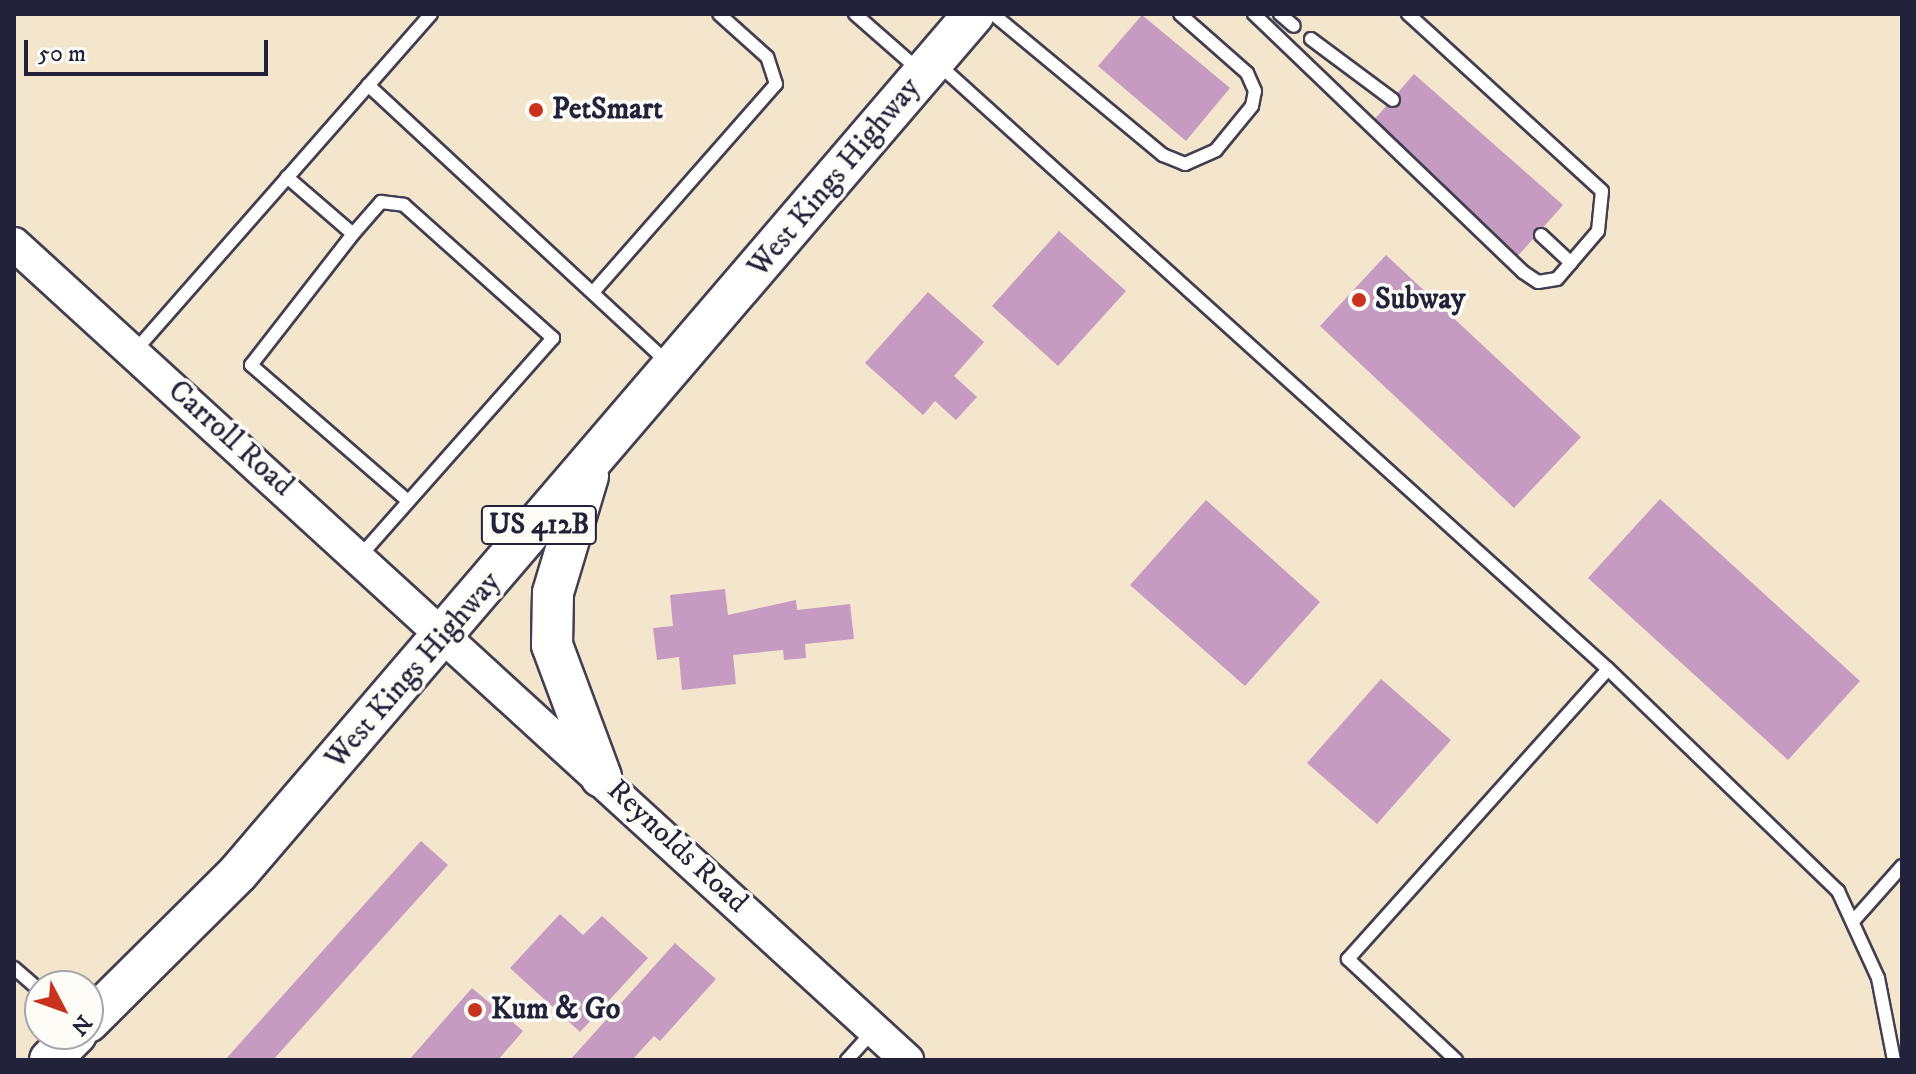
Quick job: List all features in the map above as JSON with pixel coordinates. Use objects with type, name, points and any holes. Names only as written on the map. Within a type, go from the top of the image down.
[{"type":"main road","name":"West Kings Highway","points":[[104,1006],[238,873],[447,634],[974,14]]},
{"type":"main road","points":[[591,465],[553,593],[552,645],[601,777]]},
{"type":"street","name":"Carroll Road","points":[[14,244],[447,634]]},
{"type":"street","name":"Reynolds Road","points":[[447,634],[907,1060]]},
{"type":"lane","points":[[134,352],[431,14]]},
{"type":"lane","points":[[595,290],[776,84],[767,57],[719,14]]},
{"type":"lane","points":[[855,14],[929,67],[1608,669],[1838,891],[1855,919],[1878,978],[1894,1060]]},
{"type":"lane","points":[[993,14],[1163,155],[1185,164],[1216,150],[1252,106],[1255,91],[1247,73],[1180,14]]},
{"type":"lane","points":[[1254,14],[1523,272],[1547,281],[1571,263],[1598,231],[1602,191],[1408,14]]},
{"type":"lane","points":[[1280,14],[1294,26]]},
{"type":"lane","points":[[1311,39],[1393,100]]},
{"type":"lane","points":[[368,85],[595,290],[673,368]]},
{"type":"lane","points":[[287,177],[353,234]]},
{"type":"lane","points":[[360,556],[553,338],[404,205],[381,202],[251,365],[408,501]]},
{"type":"lane","points":[[1541,235],[1571,263]]},
{"type":"lane","points":[[1456,1060],[1348,959],[1608,669]]},
{"type":"lane","points":[[1855,919],[1902,866]]},
{"type":"lane","points":[[847,1060],[874,1029]]},
{"type":"building","points":[[1142,15],[1230,88],[1186,141],[1098,66]]},
{"type":"building","points":[[1414,74],[1563,205],[1516,258],[1367,128]]},
{"type":"building","points":[[1059,231],[1126,291],[1058,366],[992,306]]},
{"type":"building","points":[[1386,255],[1581,437],[1514,508],[1320,326]]},
{"type":"building","points":[[928,292],[984,342],[954,376],[977,397],[956,420],[935,401],[923,415],[865,363]]},
{"type":"building","points":[[1660,499],[1860,681],[1788,760],[1588,578]]},
{"type":"building","points":[[1206,500],[1320,602],[1245,686],[1130,585]]},
{"type":"building","points":[[725,589],[728,615],[796,600],[797,610],[850,604],[854,639],[805,644],[806,658],[784,660],[783,650],[733,655],[736,684],[682,690],[679,657],[657,660],[653,628],[673,626],[670,595]]},
{"type":"building","points":[[1381,679],[1451,740],[1377,824],[1307,763]]},
{"type":"building","points":[[421,841],[448,865],[273,1060],[225,1060]]},
{"type":"building","points":[[560,914],[583,935],[602,916],[648,958],[580,1032],[510,968]]},
{"type":"building","points":[[675,943],[716,979],[660,1041],[654,1036],[632,1060],[570,1060]]},
{"type":"building","name":"Kum & Go","points":[[472,988],[523,1031],[498,1060],[409,1060]]},
{"type":"place","name":"PetSmart","points":[[536,110]]},
{"type":"place","name":"Subway","points":[[1359,300]]},
{"type":"place","name":"Kum & Go","points":[[475,1010]]}]
